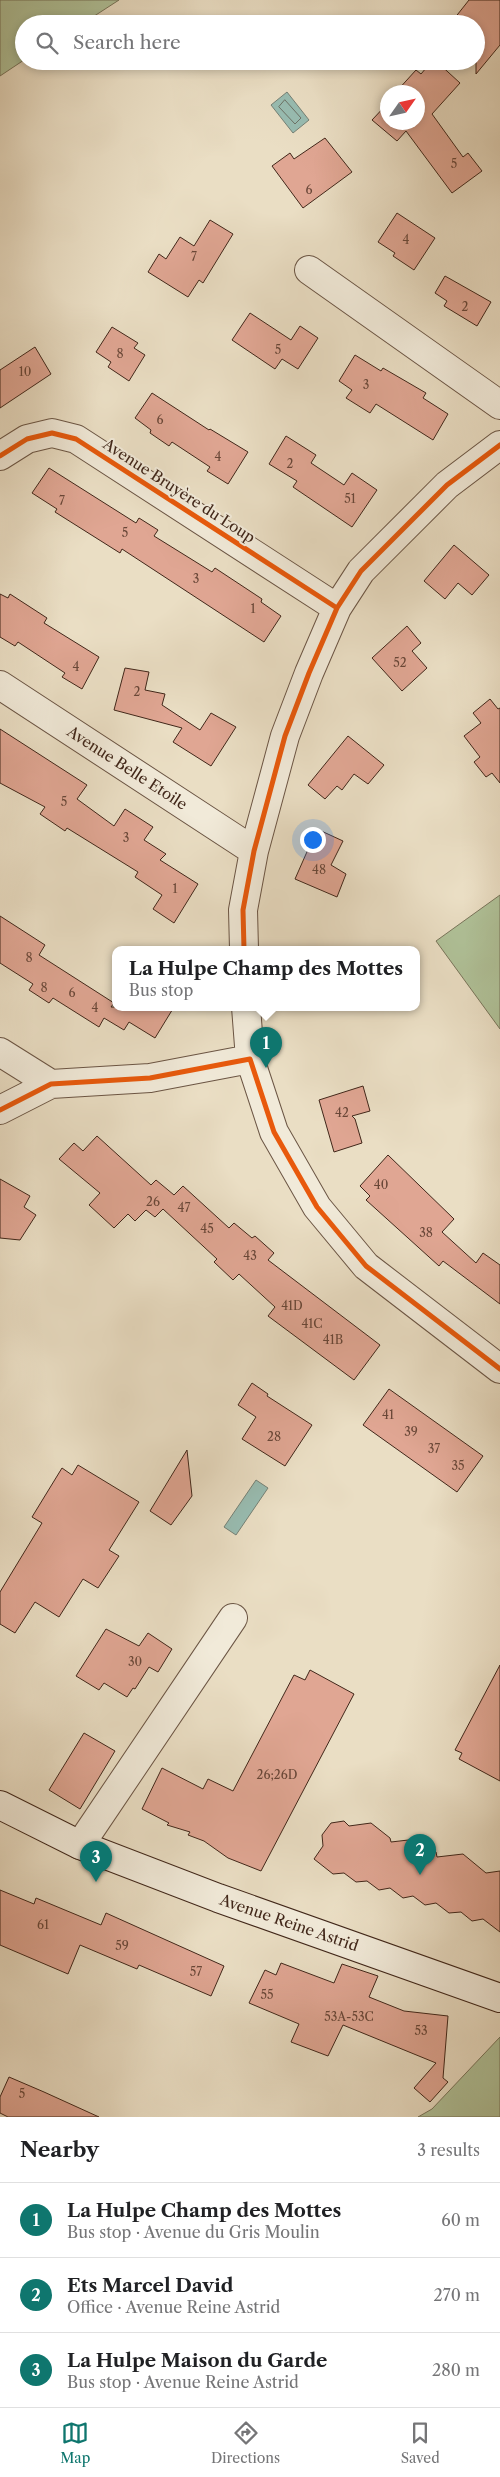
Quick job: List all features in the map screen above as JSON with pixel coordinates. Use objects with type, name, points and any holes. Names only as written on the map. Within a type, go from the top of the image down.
[{"type":"street","points":[[309,270],[500,405]]},
{"type":"street","name":"Avenue Bruyère du Loup","points":[[0,456],[27,439],[52,432],[76,439],[337,608]]},
{"type":"street","points":[[244,946],[243,910],[254,851],[285,736],[337,608],[361,571],[447,486],[500,444]]},
{"type":"street","name":"Avenue Belle Etoile","points":[[0,686],[254,851]]},
{"type":"street","points":[[246,1011],[250,1059],[274,1132],[317,1208],[366,1266],[500,1369]]},
{"type":"street","points":[[0,1052],[51,1084]]},
{"type":"street","points":[[0,1110],[51,1084],[150,1078],[250,1059]]},
{"type":"street","points":[[80,1845],[233,1618]]},
{"type":"street","name":"Avenue Reine Astrid","points":[[0,1805],[80,1845],[218,1898],[500,1998]]},
{"type":"green space","points":[[0,0],[119,0],[96,15],[15,15],[15,66],[0,76]]},
{"type":"green space","points":[[500,895],[500,1029],[436,941]]},
{"type":"green space","points":[[500,2037],[500,2117],[418,2117],[432,2109]]},
{"type":"water","points":[[287,92],[309,120],[293,133],[271,105]]},
{"type":"water","points":[[256,1480],[268,1488],[236,1535],[224,1527]]},
{"type":"building","points":[[469,0],[500,0],[500,45],[485,63],[485,15],[457,15]]},
{"type":"building","points":[[416,70],[421,74],[424,70],[446,70],[460,83],[432,114],[463,157],[468,153],[482,171],[452,193],[406,131],[397,141],[384,130],[425,130],[425,85],[402,85]]},
{"type":"building","points":[[380,112],[380,127],[372,120]]},
{"type":"building","points":[[325,138],[352,172],[303,208],[272,166],[290,153],[294,159]]},
{"type":"building","points":[[397,213],[435,238],[414,270],[393,256],[395,253],[378,242]]},
{"type":"building","points":[[210,220],[233,234],[203,283],[199,280],[188,297],[148,272],[159,254],[166,259],[180,237],[194,246]]},
{"type":"building","points":[[445,276],[491,302],[477,326],[444,306],[447,301],[435,293]]},
{"type":"building","points":[[250,313],[291,340],[300,326],[318,338],[298,369],[282,359],[275,369],[232,340]]},
{"type":"building","points":[[112,327],[138,343],[134,348],[145,355],[129,381],[108,367],[111,362],[96,352]]},
{"type":"building","points":[[35,347],[51,374],[0,408],[0,370]]},
{"type":"building","points":[[355,355],[381,371],[383,368],[426,393],[423,398],[448,414],[433,440],[376,404],[370,413],[346,398],[352,390],[339,381]]},
{"type":"building","points":[[152,393],[209,430],[248,452],[228,484],[207,471],[210,467],[172,442],[169,446],[150,433],[151,430],[135,418]]},
{"type":"building","points":[[286,436],[316,455],[311,463],[344,485],[352,473],[377,490],[352,527],[293,487],[297,481],[269,464]]},
{"type":"building","points":[[49,468],[136,523],[139,518],[158,530],[154,536],[212,572],[215,568],[262,599],[261,602],[281,616],[264,642],[122,549],[120,553],[55,512],[57,509],[32,493]]},
{"type":"building","points":[[454,545],[489,575],[472,595],[458,583],[445,599],[424,581]]},
{"type":"building","points":[[0,594],[8,598],[10,594],[47,618],[44,623],[99,657],[82,689],[62,677],[65,673],[18,642],[15,646],[0,637]]},
{"type":"building","points":[[407,626],[421,643],[412,651],[427,668],[402,691],[372,658]]},
{"type":"building","points":[[125,668],[149,672],[145,690],[165,694],[162,705],[200,730],[211,713],[236,727],[211,766],[173,742],[182,728],[114,710]]},
{"type":"building","points":[[490,699],[498,709],[500,708],[500,783],[492,773],[486,777],[474,762],[480,757],[464,736],[481,723],[473,713]]},
{"type":"building","points":[[0,729],[87,785],[77,799],[114,826],[125,809],[153,827],[144,840],[166,854],[160,860],[198,884],[174,923],[153,909],[162,895],[135,877],[138,872],[67,828],[65,831],[40,814],[45,807],[0,783]]},
{"type":"building","points":[[348,736],[384,765],[368,784],[354,774],[342,790],[337,786],[325,799],[308,785]]},
{"type":"building","points":[[317,829],[343,841],[331,865],[346,874],[337,897],[295,879]]},
{"type":"building","points":[[0,916],[45,945],[39,955],[112,1002],[112,1011],[172,1011],[155,1038],[129,1022],[124,1030],[104,1018],[99,1027],[53,998],[49,1003],[29,990],[33,984],[0,963]]},
{"type":"building","points":[[363,1086],[370,1111],[352,1116],[355,1119],[362,1143],[334,1152],[319,1100]]},
{"type":"building","points":[[97,1136],[151,1185],[156,1180],[174,1195],[183,1186],[229,1228],[234,1223],[252,1238],[255,1236],[274,1253],[268,1260],[380,1345],[354,1380],[268,1316],[275,1307],[239,1274],[233,1280],[214,1262],[217,1259],[163,1209],[155,1217],[146,1210],[135,1221],[128,1214],[114,1228],[89,1205],[100,1193],[59,1159],[74,1143],[83,1151]]},
{"type":"building","points":[[388,1155],[454,1219],[442,1232],[476,1263],[483,1253],[500,1265],[500,1304],[443,1261],[439,1266],[366,1200],[370,1196],[360,1186]]},
{"type":"building","points":[[0,1179],[30,1196],[24,1207],[36,1215],[20,1240],[0,1238]]},
{"type":"building","points":[[252,1383],[268,1394],[267,1396],[312,1425],[285,1466],[242,1439],[256,1417],[238,1405]]},
{"type":"building","points":[[389,1389],[483,1456],[457,1492],[363,1425]]},
{"type":"building","points":[[187,1450],[192,1496],[171,1525],[150,1511]]},
{"type":"building","points":[[78,1465],[139,1502],[109,1550],[119,1556],[98,1588],[83,1579],[59,1617],[35,1602],[15,1633],[0,1624],[0,1592],[42,1523],[32,1517],[62,1468],[72,1475]]},
{"type":"building","points":[[106,1629],[139,1646],[148,1633],[172,1649],[158,1672],[149,1667],[135,1689],[133,1688],[127,1697],[104,1683],[99,1690],[76,1676]]},
{"type":"building","points":[[500,1665],[500,1781],[459,1759],[462,1753],[455,1750]]},
{"type":"building","points":[[310,1670],[354,1694],[261,1871],[228,1858],[204,1841],[188,1835],[190,1832],[167,1825],[169,1823],[142,1809],[162,1768],[203,1789],[208,1779],[233,1791],[294,1675],[305,1680]]},
{"type":"building","points":[[84,1733],[115,1751],[80,1809],[49,1790]]},
{"type":"building","points":[[344,1821],[349,1826],[371,1823],[390,1838],[391,1842],[417,1839],[436,1852],[437,1857],[463,1854],[486,1873],[500,1871],[500,1932],[483,1919],[472,1921],[461,1912],[449,1913],[436,1903],[425,1905],[413,1896],[403,1898],[390,1888],[379,1890],[367,1881],[356,1882],[344,1873],[333,1874],[314,1859],[323,1846],[322,1835],[331,1823]]},
{"type":"building","points":[[0,1890],[34,1904],[36,1898],[101,1925],[106,1913],[224,1966],[211,1996],[139,1965],[137,1969],[80,1945],[68,1974],[0,1945]]},
{"type":"building","points":[[281,1963],[334,1983],[342,1964],[378,1976],[369,1997],[404,2011],[448,2016],[443,2078],[448,2082],[430,2102],[414,2088],[436,2063],[343,2025],[328,2056],[291,2042],[299,2024],[249,2003],[265,1970],[276,1975]]},
{"type":"building","points":[[9,2077],[99,2117],[8,2117],[0,2113],[0,2097]]},
{"type":"cycle path","points":[[0,456],[27,439],[52,433],[76,439],[337,608]]},
{"type":"cycle path","points":[[244,946],[243,910],[254,851],[285,736],[337,608],[361,571],[447,485],[500,445]]},
{"type":"cycle path","points":[[0,1110],[51,1084],[150,1078],[250,1059],[274,1132],[317,1207],[366,1266],[500,1369]]},
{"type":"place","name":"La Hulpe Champ des Mottes","points":[[266,1068]]},
{"type":"place","name":"Ets Marcel David","points":[[420,1875]]},
{"type":"place","name":"La Hulpe Maison du Garde","points":[[96,1882]]}]
